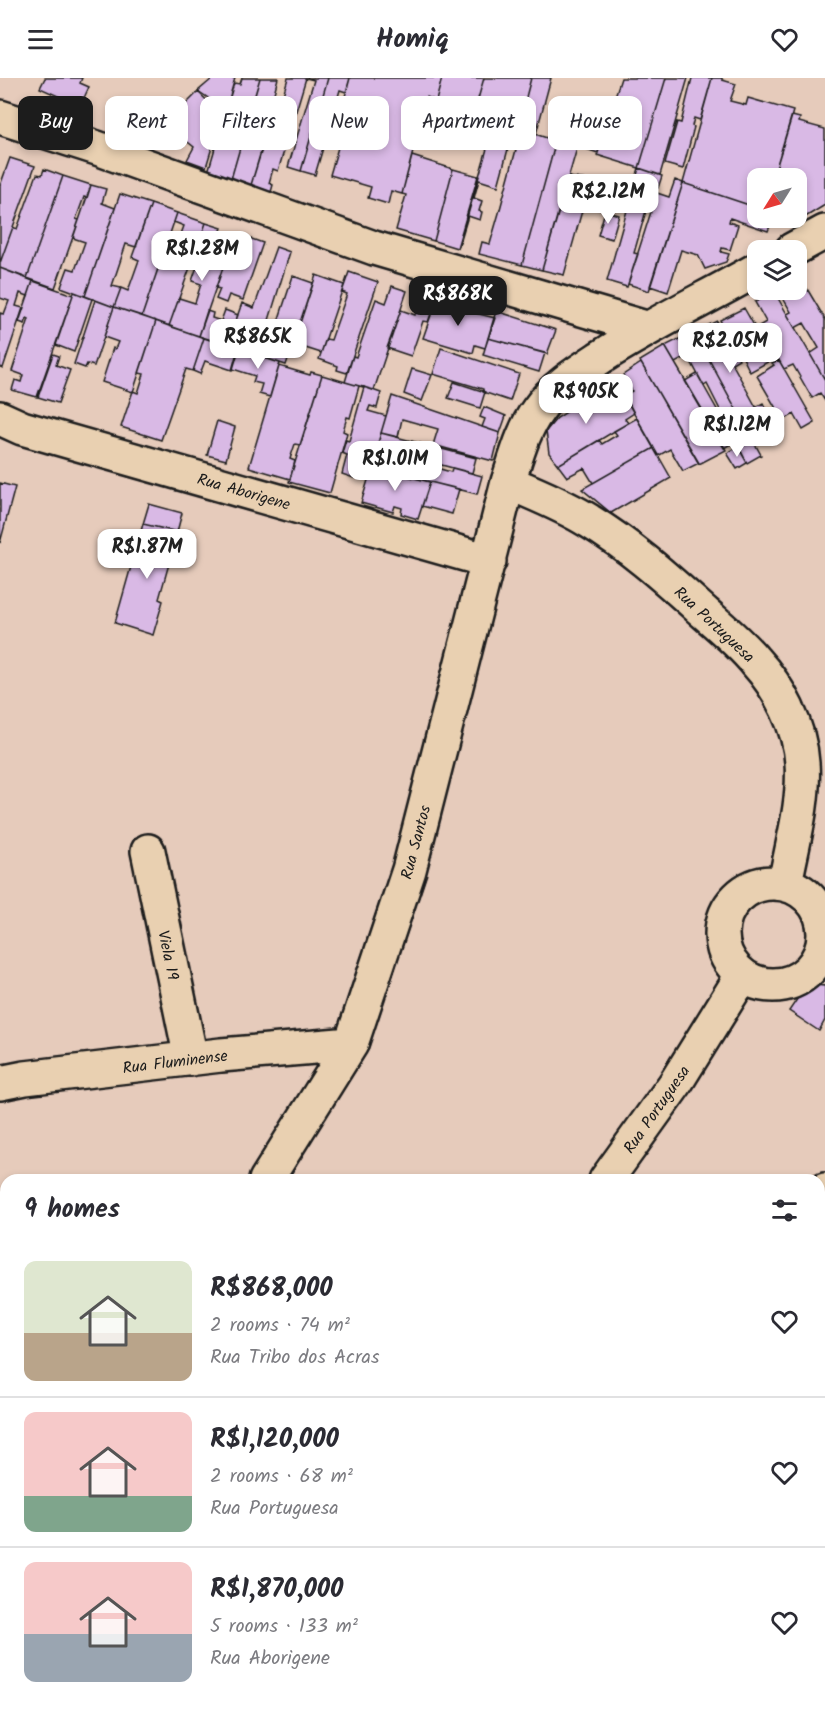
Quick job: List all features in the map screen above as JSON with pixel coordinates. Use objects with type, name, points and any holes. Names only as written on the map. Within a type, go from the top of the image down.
[{"type":"street","points":[[0,117],[97,148],[374,248],[646,328]]},
{"type":"street","points":[[807,242],[825,232]]},
{"type":"street","name":"Rua Santos","points":[[270,1174],[351,1044],[409,870],[489,561],[507,482],[523,438],[536,411],[551,393],[578,372],[646,328],[747,275]]},
{"type":"street","name":"Rua Aborigene","points":[[7,430],[489,561]]},
{"type":"street","name":"Rua Portuguesa","points":[[507,482],[559,504],[589,520],[626,546],[680,591],[756,662],[780,697],[792,721],[802,761],[802,785],[785,884]]},
{"type":"street","name":"Viela 19","points":[[148,851],[191,1059]]},
{"type":"street","points":[[770,882],[785,884],[800,890],[812,900],[821,914],[824,945],[821,960],[796,980],[775,986],[758,984],[742,976],[731,964],[724,950],[721,935],[723,919],[730,905],[740,894],[754,885],[770,882]]},
{"type":"street","name":"Rua Portuguesa","points":[[610,1174],[675,1084],[742,976]]},
{"type":"street","name":"Rua Fluminense","points":[[0,1086],[25,1078],[351,1044]]},
{"type":"building","points":[[45,78],[82,78],[80,83],[89,87],[85,96],[58,96],[40,88]]},
{"type":"building","points":[[210,78],[235,78],[230,96],[205,96],[198,91],[212,79]]},
{"type":"building","points":[[242,78],[260,78],[255,96],[230,96],[234,83],[240,84]]},
{"type":"building","points":[[260,78],[278,78],[273,96],[255,96]]},
{"type":"building","points":[[288,78],[306,78],[297,108],[297,96],[283,96]]},
{"type":"building","points":[[306,78],[328,78],[323,96],[309,96],[314,80]]},
{"type":"building","points":[[328,78],[350,78],[346,92],[340,90],[338,96],[323,96]]},
{"type":"building","points":[[350,78],[442,78],[437,96],[401,96],[401,150],[413,150],[402,194],[391,191],[388,204],[368,198],[371,187],[330,175],[337,150],[389,150],[389,96],[345,96]]},
{"type":"building","points":[[442,78],[484,78],[479,96],[437,96]]},
{"type":"building","points":[[484,78],[531,78],[526,96],[479,96]]},
{"type":"building","points":[[531,78],[551,78],[536,134],[536,96],[526,96]]},
{"type":"building","points":[[621,78],[666,78],[639,168],[597,155],[599,150],[642,150],[642,96],[615,96]]},
{"type":"building","points":[[666,78],[688,78],[660,175],[639,168]]},
{"type":"building","points":[[692,78],[712,78],[700,120],[694,118],[692,126],[694,127],[683,169],[665,164],[677,122],[681,123]]},
{"type":"building","points":[[712,78],[722,78],[722,80],[736,84],[730,101],[746,105],[748,98],[793,111],[776,168],[747,168],[747,204],[683,183]]},
{"type":"building","points":[[198,92],[202,96],[200,96],[200,150],[211,150],[206,167],[187,160],[194,147],[188,142],[188,102]]},
{"type":"building","points":[[309,97],[309,143],[301,171],[288,167],[293,150],[297,150],[297,137]]},
{"type":"building","points":[[792,116],[800,118],[799,122],[825,129],[825,205],[807,216],[807,168],[776,168]]},
{"type":"building","points":[[536,134],[548,138],[548,150],[554,150],[522,265],[479,254],[482,242],[490,244],[516,150],[536,150]]},
{"type":"building","points":[[309,143],[309,150],[322,150],[315,175],[301,171]]},
{"type":"building","points":[[214,150],[239,150],[231,179],[208,172]]},
{"type":"building","points":[[239,150],[262,150],[251,185],[231,179]]},
{"type":"building","points":[[261,150],[284,150],[278,171],[273,169],[269,183],[273,185],[271,192],[251,185]]},
{"type":"building","points":[[487,150],[508,150],[498,186],[479,180],[474,198],[482,201],[479,211],[482,212],[480,220],[468,216],[458,249]]},
{"type":"building","points":[[554,150],[576,150],[542,270],[522,265]]},
{"type":"building","points":[[412,156],[453,169],[434,241],[396,230],[406,195],[402,194]]},
{"type":"building","points":[[10,158],[35,166],[0,263],[0,186]]},
{"type":"building","points":[[639,168],[662,176],[658,188],[653,186],[634,253],[638,254],[627,287],[607,281]]},
{"type":"building","points":[[44,169],[63,176],[27,278],[0,268],[0,263],[13,227],[17,229],[37,174],[42,175]]},
{"type":"building","points":[[453,169],[478,176],[457,248],[434,241]]},
{"type":"building","points":[[63,176],[91,185],[76,219],[79,220],[55,288],[27,278]]},
{"type":"building","points":[[568,177],[588,180],[585,192],[587,193],[564,275],[542,270]]},
{"type":"building","points":[[675,180],[683,183],[649,291],[628,284],[657,193],[669,197]]},
{"type":"building","points":[[683,183],[747,204],[747,224],[730,218],[729,222],[738,225],[730,250],[722,248],[721,252],[729,254],[726,262],[705,269],[698,255],[681,250],[668,292],[650,286]]},
{"type":"building","points":[[91,185],[106,189],[102,203],[115,208],[85,296],[61,287],[68,268],[75,270],[85,242],[73,238]]},
{"type":"building","points":[[120,194],[151,204],[136,247],[126,244],[112,286],[121,288],[114,307],[85,296]]},
{"type":"building","points":[[151,204],[177,213],[142,316],[114,307],[121,288],[128,291],[139,260],[132,257]]},
{"type":"building","points":[[605,211],[619,215],[612,239],[598,235]]},
{"type":"building","points":[[177,213],[206,223],[169,326],[142,316],[167,242],[177,245],[184,226],[174,222]]},
{"type":"building","points":[[206,223],[222,228],[216,243],[230,247],[199,336],[169,326],[179,298],[195,303],[201,284],[192,281],[201,255],[195,253]]},
{"type":"building","points":[[235,233],[263,243],[243,300],[229,295],[226,303],[216,299],[220,289],[216,288]]},
{"type":"building","points":[[276,247],[290,252],[258,356],[227,345],[242,303],[254,308]]},
{"type":"building","points":[[0,268],[33,281],[28,296],[20,293],[16,306],[23,308],[3,368],[0,367],[0,313],[4,314],[9,301],[0,298]]},
{"type":"building","points":[[349,272],[378,282],[347,373],[337,370],[338,366],[319,359],[326,339],[331,340],[347,294],[342,292]]},
{"type":"building","points":[[316,275],[344,285],[321,353],[293,344]]},
{"type":"building","points":[[293,276],[313,283],[286,365],[258,356],[262,340],[271,343]]},
{"type":"building","points":[[33,281],[73,295],[37,397],[12,390],[15,380],[21,382],[23,375],[12,371],[29,319],[27,318],[25,324],[19,322]]},
{"type":"building","points":[[392,286],[407,291],[374,390],[345,382],[376,299],[386,303]]},
{"type":"building","points":[[807,289],[825,319],[825,380],[810,354],[819,348],[804,323],[795,328],[787,314],[791,312],[784,300],[807,300]]},
{"type":"building","points":[[74,292],[92,299],[74,352],[56,345]]},
{"type":"building","points":[[421,296],[436,300],[428,322],[423,321],[411,356],[387,348],[401,310],[415,315]]},
{"type":"building","points":[[95,300],[114,307],[94,366],[87,364],[85,368],[74,364]]},
{"type":"building","points":[[779,300],[825,380],[825,401],[820,393],[812,398],[793,365],[784,369],[759,326],[766,322],[755,302]]},
{"type":"building","points":[[436,301],[459,308],[460,304],[468,306],[467,311],[495,318],[485,348],[475,345],[473,353],[423,338]]},
{"type":"building","points":[[114,307],[156,321],[133,392],[102,382],[113,348],[115,349],[118,342],[104,337]]},
{"type":"building","points":[[744,308],[773,359],[750,372],[728,327],[725,329],[720,320]]},
{"type":"building","points":[[225,310],[238,315],[227,345],[199,336],[207,311],[213,313],[212,318],[221,321]]},
{"type":"building","points":[[496,311],[556,330],[547,354],[488,338]]},
{"type":"building","points":[[156,321],[204,338],[193,371],[186,369],[161,440],[121,427],[133,391],[138,393],[144,374],[139,373]]},
{"type":"building","points":[[717,321],[739,359],[732,363],[756,407],[763,403],[770,417],[747,429],[694,332]]},
{"type":"building","points":[[694,332],[761,455],[747,463],[707,384],[704,386],[679,339]]},
{"type":"building","points":[[204,338],[238,349],[232,370],[205,361],[200,374],[193,371]]},
{"type":"building","points":[[488,338],[545,353],[539,372],[483,355]]},
{"type":"building","points":[[679,339],[688,356],[675,363],[665,346]]},
{"type":"building","points":[[665,346],[726,450],[699,464],[640,361]]},
{"type":"building","points":[[441,348],[519,374],[510,401],[483,392],[483,389],[433,374]]},
{"type":"building","points":[[239,349],[280,363],[270,397],[259,394],[262,384],[253,382],[255,376],[233,369]]},
{"type":"building","points":[[53,354],[59,356],[56,365],[70,370],[58,403],[38,397]]},
{"type":"building","points":[[779,360],[815,423],[803,430],[794,414],[779,423],[774,412],[777,410],[757,376]]},
{"type":"building","points":[[641,363],[699,463],[683,471],[670,449],[658,456],[624,396],[632,391],[623,375]]},
{"type":"building","points":[[279,366],[310,375],[311,372],[322,375],[300,445],[295,444],[290,459],[295,461],[290,479],[249,467]]},
{"type":"building","points":[[412,369],[432,375],[422,401],[404,394]]},
{"type":"building","points":[[697,374],[733,438],[729,440],[731,444],[724,448],[685,381]]},
{"type":"building","points":[[322,375],[359,386],[350,418],[347,417],[343,431],[347,433],[330,493],[289,482]]},
{"type":"building","points":[[454,382],[485,392],[480,408],[448,398]]},
{"type":"building","points":[[364,387],[381,393],[377,408],[370,406],[368,411],[386,416],[372,464],[359,460],[354,478],[342,474],[347,455],[342,453],[346,440],[349,441]]},
{"type":"building","points":[[605,387],[617,406],[627,400],[634,413],[625,419],[628,423],[558,465],[549,453],[546,431],[557,418]]},
{"type":"building","points":[[392,396],[500,433],[493,461],[433,445],[438,429],[402,419],[398,437],[381,433]]},
{"type":"building","points":[[484,407],[506,416],[500,433],[482,427],[485,419],[480,417]]},
{"type":"building","points":[[637,418],[654,448],[593,483],[584,468],[567,477],[558,465],[599,440],[602,444],[617,435],[614,431]]},
{"type":"building","points":[[217,421],[235,427],[226,460],[207,455]]},
{"type":"building","points":[[381,433],[476,458],[472,473],[377,446]]},
{"type":"building","points":[[738,447],[747,463],[737,469],[727,453]]},
{"type":"building","points":[[377,448],[392,452],[390,455],[451,472],[452,468],[482,476],[477,494],[372,467]]},
{"type":"building","points":[[654,448],[671,478],[611,513],[582,489]]},
{"type":"building","points":[[372,467],[430,482],[418,519],[401,514],[402,508],[395,506],[393,512],[361,503]]},
{"type":"building","points":[[430,482],[459,489],[452,514],[422,506]]},
{"type":"building","points":[[0,483],[15,487],[0,543]]},
{"type":"building","points":[[149,504],[182,513],[177,532],[143,524]]},
{"type":"building","points":[[143,524],[178,532],[159,599],[163,601],[153,635],[115,623]]},
{"type":"building","points":[[814,985],[825,986],[825,1020],[819,1031],[789,1011],[804,989]]}]
